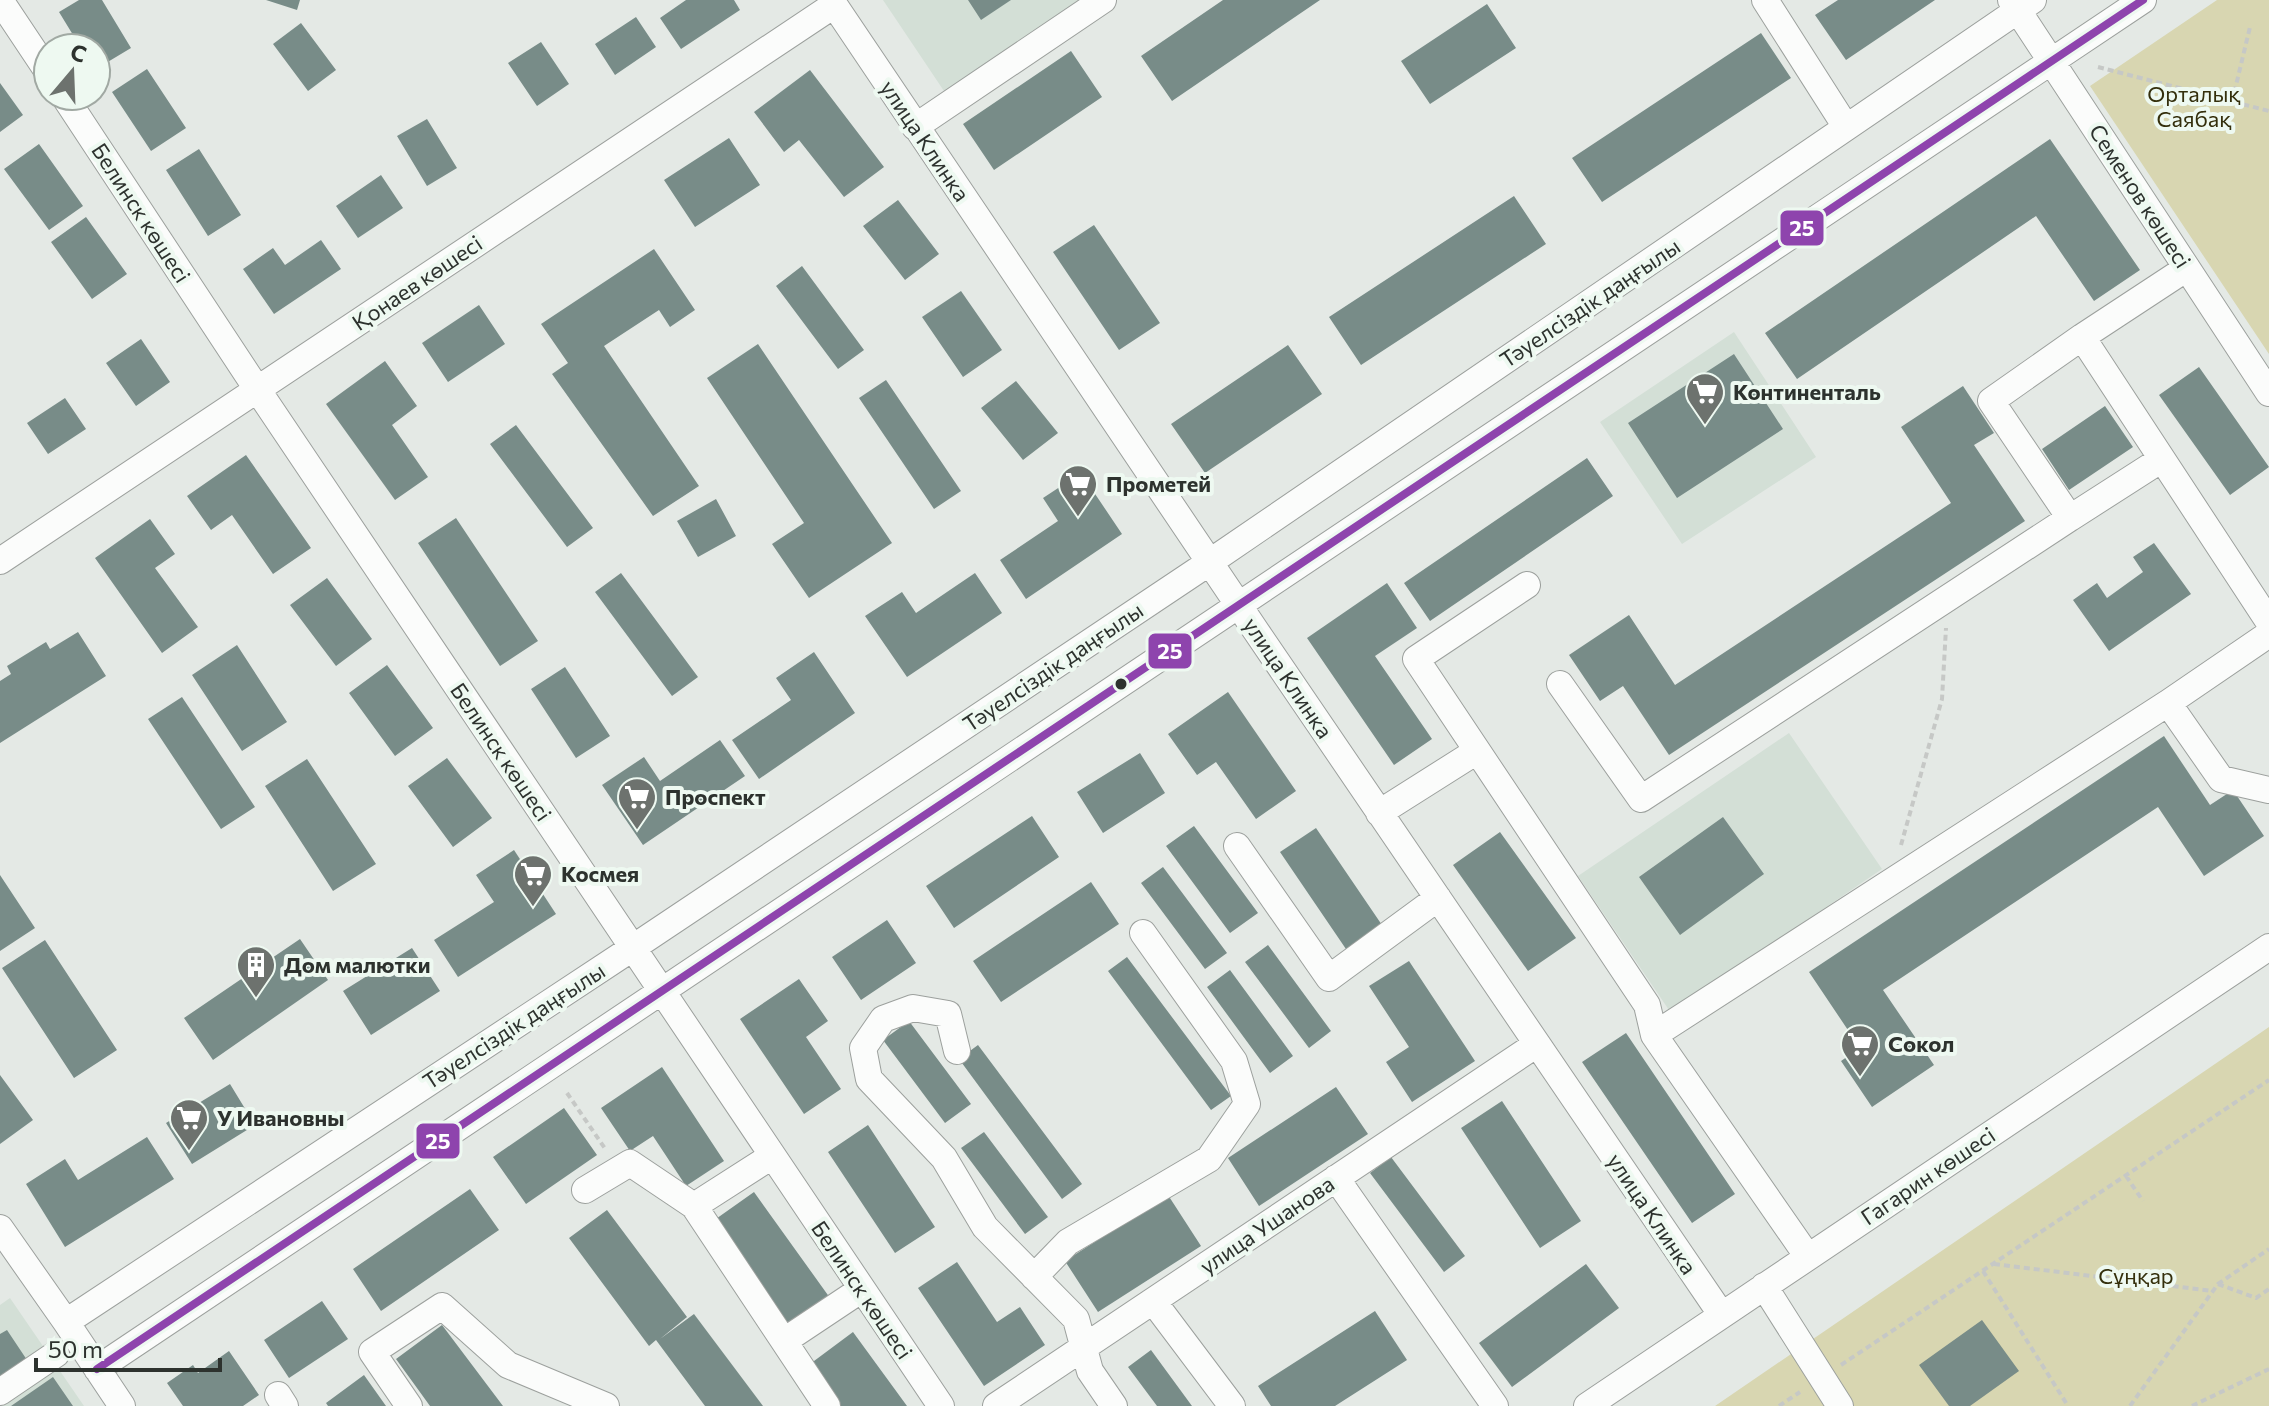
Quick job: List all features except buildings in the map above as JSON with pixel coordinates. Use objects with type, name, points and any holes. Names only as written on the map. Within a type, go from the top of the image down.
[{"type":"street","points":[[0,0],[32,48]]},
{"type":"street","points":[[915,127],[1103,0]]},
{"type":"street","points":[[1765,0],[1846,127]]},
{"type":"street","points":[[97,1369],[2143,0]]},
{"type":"street","name":"улица Клинка","points":[[832,2],[1238,606],[1721,1314]]},
{"type":"street","name":"Қонаев көшесі","points":[[0,561],[832,2]]},
{"type":"street","name":"Тәуелсіздік даңғылы","points":[[66,1322],[1210,562],[1846,127],[2021,3]]},
{"type":"street","name":"Семенов көшесі","points":[[2021,3],[2052,61],[2269,393]]},
{"type":"street","name":"Белинск көшесі","points":[[75,112],[257,389],[941,1406]]},
{"type":"street","points":[[2070,518],[1991,401],[2187,268]]},
{"type":"street","points":[[2082,337],[2269,622]]},
{"type":"street","points":[[1560,684],[1641,799],[2162,459]]},
{"type":"street","points":[[1527,585],[1416,659],[1647,1005],[1654,1035],[1808,1257]]},
{"type":"street","points":[[1654,1035],[2168,703],[2269,634]]},
{"type":"street","points":[[2168,703],[2221,779],[2269,790]]},
{"type":"street","points":[[1379,813],[1477,751]]},
{"type":"street","points":[[1237,846],[1329,978],[1438,898]]},
{"type":"street","points":[[1034,1277],[1068,1242],[1209,1159],[1247,1104],[1234,1061],[1143,933]]},
{"type":"street","name":"Гагарин көшесі","points":[[1587,1406],[2269,947]]},
{"type":"street","points":[[957,1051],[948,1014],[913,1008],[883,1019],[863,1048],[869,1079],[944,1158],[985,1227],[1076,1319],[1090,1371],[1114,1406]]},
{"type":"street","name":"улица Ушанова","points":[[996,1406],[1537,1044]]},
{"type":"street","points":[[694,1206],[772,1156]]},
{"type":"street","points":[[585,1190],[630,1163],[694,1206],[827,1406]]},
{"type":"street","points":[[1336,1178],[1495,1406]]},
{"type":"street","points":[[0,1228],[122,1406]]},
{"type":"street","points":[[1764,1286],[1840,1406]]},
{"type":"street","points":[[784,1341],[862,1289]]},
{"type":"street","points":[[1153,1301],[1232,1406]]},
{"type":"street","points":[[409,1406],[372,1352],[442,1306],[508,1365],[606,1406]]},
{"type":"street","points":[[0,1392],[56,1354]]},
{"type":"path","points":[[2232,102],[2250,27]]},
{"type":"path","points":[[2098,67],[2269,111]]},
{"type":"path","points":[[1891,882],[1942,699],[1948,600]]},
{"type":"path","points":[[1779,1406],[2269,1080]]},
{"type":"path","points":[[567,1093],[619,1170]]},
{"type":"path","points":[[2126,1176],[2143,1201]]},
{"type":"path","points":[[2130,1406],[2218,1284],[2269,1249]]},
{"type":"path","points":[[1994,1264],[2213,1291]]},
{"type":"path","points":[[1983,1271],[2068,1406]]},
{"type":"path","points":[[2218,1284],[2256,1298],[2269,1289]]},
{"type":"path","points":[[2192,1406],[2269,1369]]},
{"type":"shaded area","points":[[883,0],[1081,0],[946,94]]},
{"type":"shaded area","points":[[1734,332],[1816,457],[1682,544],[1600,422]]},
{"type":"shaded area","points":[[1789,733],[1882,869],[1671,1013],[1578,876]]},
{"type":"shaded area","points":[[10,1298],[84,1406],[0,1406],[0,1305]]},
{"type":"green space","name":"Орталық Саябақ","points":[[2217,0],[2269,0],[2269,354],[2090,86]]},
{"type":"green space","name":"Сұңқар","points":[[2269,1027],[2269,1406],[1715,1406]]},
{"type":"transit line","name":"25","points":[[97,1369],[2143,0]]},
{"type":"place","name":"Континенталь","points":[[1705,426]]},
{"type":"place","name":"Прометей","points":[[1078,518]]},
{"type":"place","name":"Проспект","points":[[637,831]]},
{"type":"place","name":"Космея","points":[[533,908]]},
{"type":"place","name":"Дом малютки","points":[[256,999]]},
{"type":"place","name":"Сокол","points":[[1860,1078]]},
{"type":"place","name":"У Ивановны","points":[[189,1152]]}]
